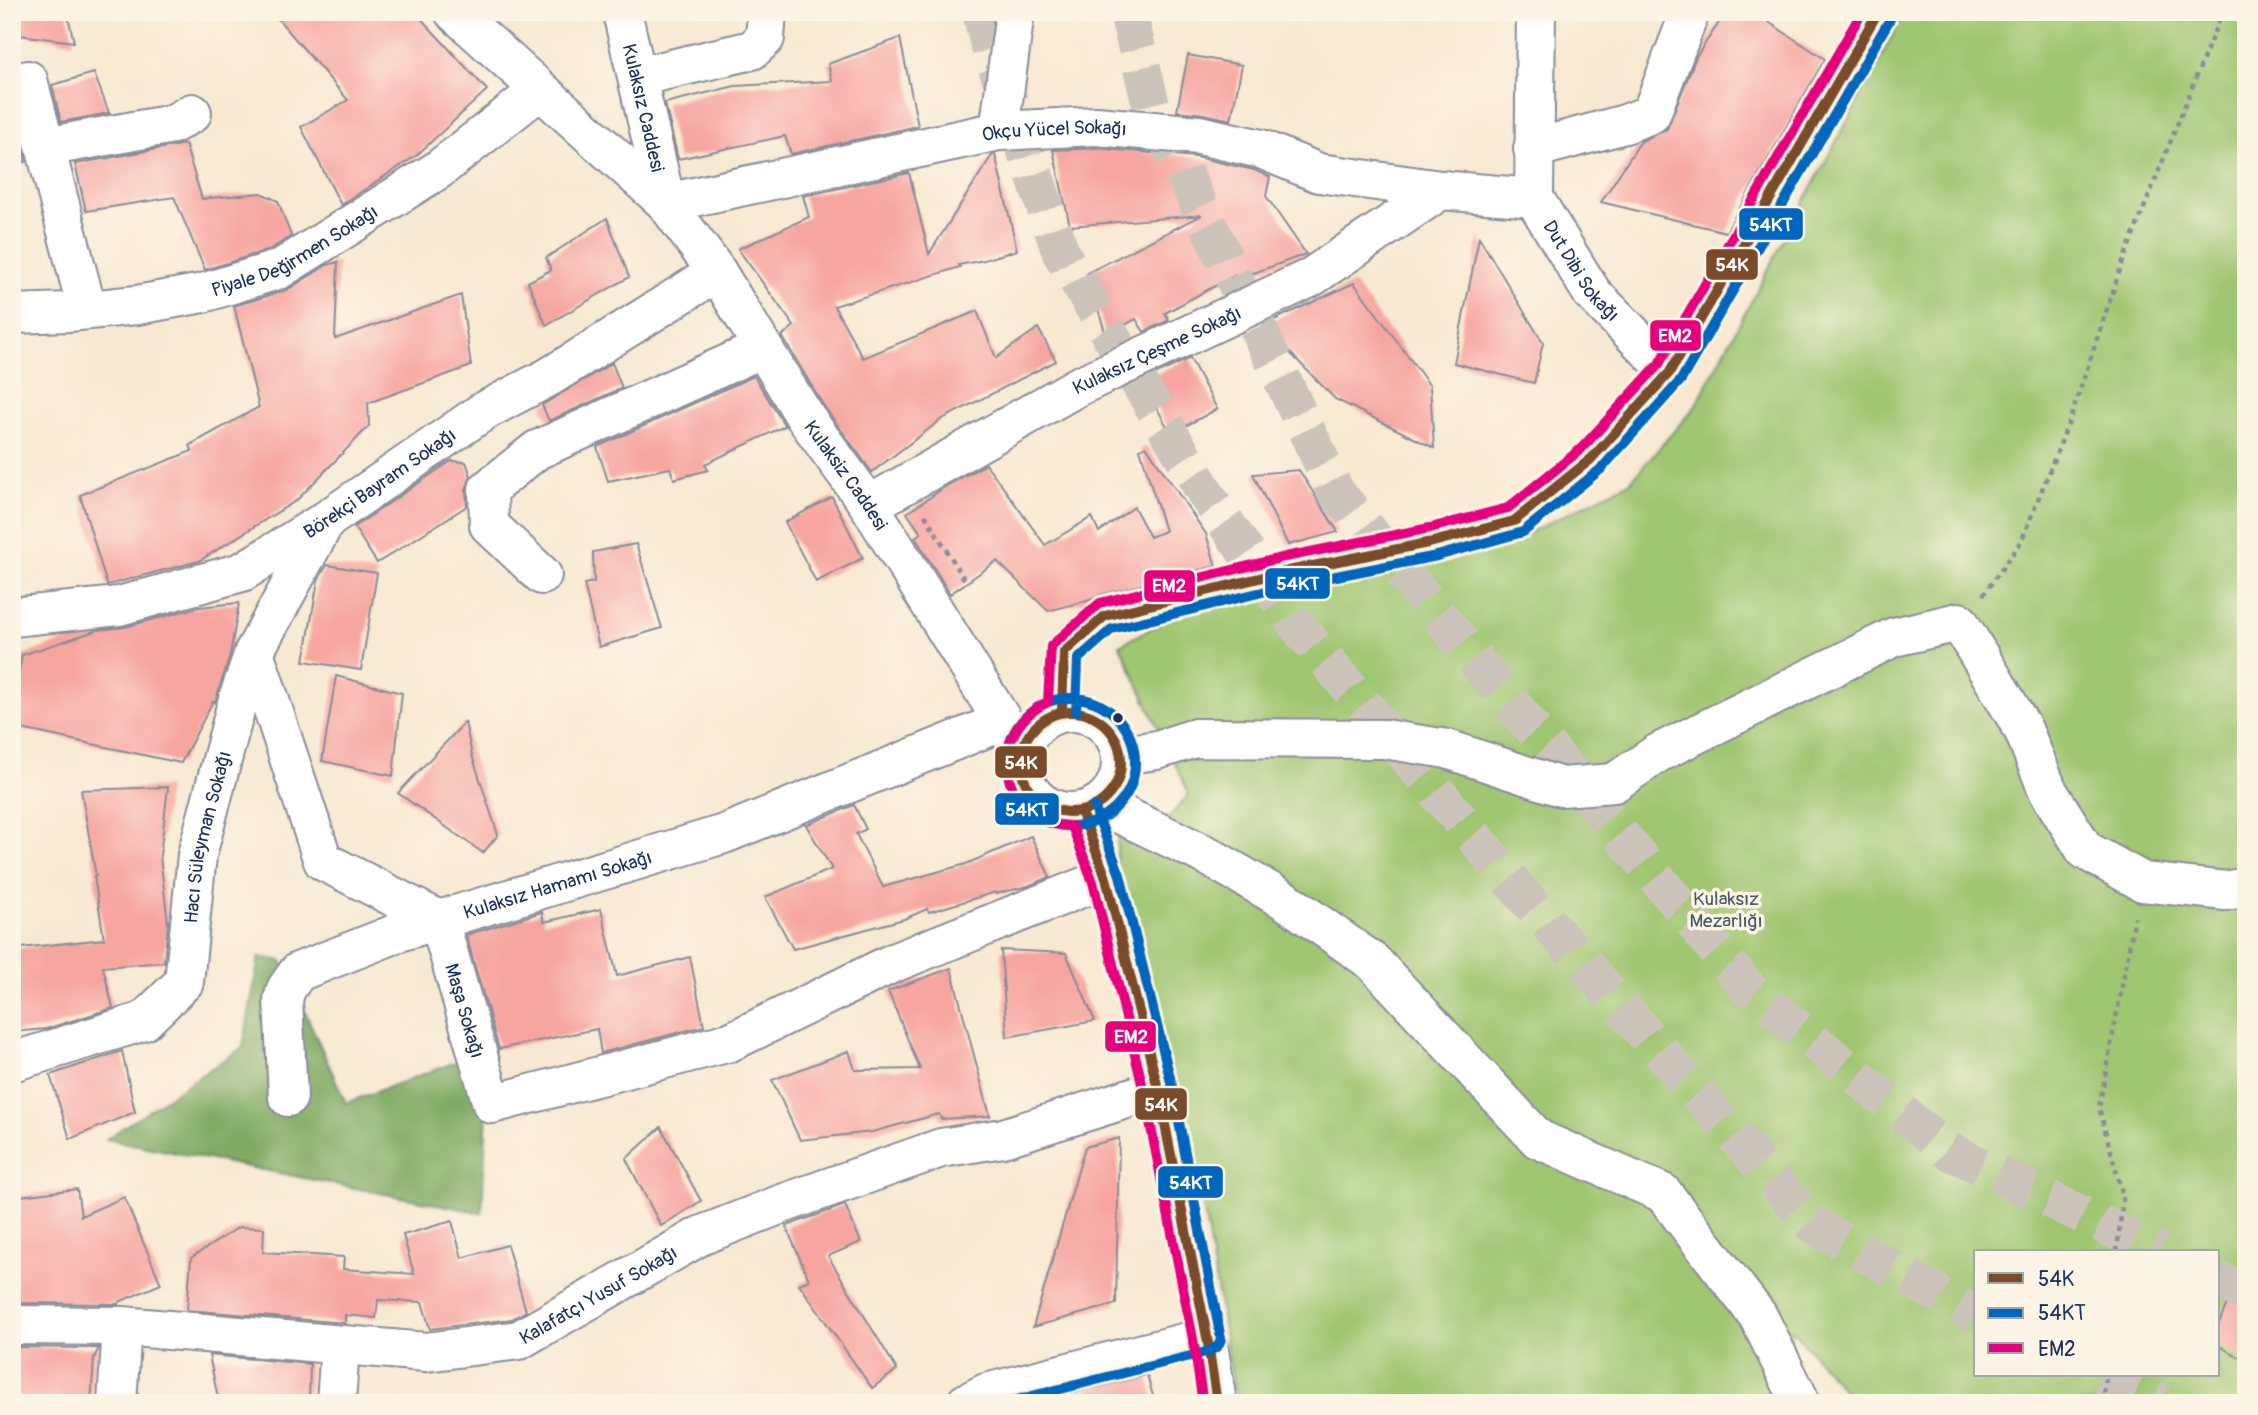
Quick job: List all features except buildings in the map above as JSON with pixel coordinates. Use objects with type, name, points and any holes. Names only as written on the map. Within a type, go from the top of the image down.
[{"type":"street","points":[[454,12],[666,203]]},
{"type":"street","name":"Kulaksız Caddesi","points":[[622,12],[666,203]]},
{"type":"street","points":[[597,141],[640,91],[752,50],[765,38],[767,12]]},
{"type":"street","points":[[999,131],[1015,12]]},
{"type":"street","name":"Dut Dibi Sokağı","points":[[1536,12],[1534,198],[1592,293],[1670,372]]},
{"type":"street","points":[[1533,149],[1625,124],[1651,114],[1690,12]]},
{"type":"street","points":[[1062,712],[1064,652],[1105,616],[1288,571],[1433,542],[1514,521],[1591,459],[1670,372],[1878,12]]},
{"type":"street","points":[[28,80],[87,310]]},
{"type":"street","name":"Piyale Değirmen Sokağı","points":[[12,314],[137,305],[204,293],[280,269],[438,170],[540,90]]},
{"type":"street","points":[[46,146],[173,124],[192,113]]},
{"type":"street","name":"Okçu Yücel Sokağı","points":[[666,203],[999,131],[1097,126],[1199,135],[1261,149],[1319,173],[1441,190],[1534,198]]},
{"type":"street","name":"Kulaksız Çeşme Sokağı","points":[[869,505],[1077,387],[1310,278],[1441,190]]},
{"type":"street","name":"Kulaksiz Caddesi","points":[[666,203],[717,272],[805,417],[869,505],[1011,737]]},
{"type":"street","name":"Börekçi Bayram Sokağı","points":[[12,617],[119,606],[242,572],[325,521],[484,411],[549,377],[717,272]]},
{"type":"street","points":[[542,575],[489,525],[488,489],[537,450],[763,348]]},
{"type":"street","name":"Hacı Süleyman Sokağı","points":[[12,1062],[144,1021],[184,982],[197,855],[238,699],[254,652],[325,521]]},
{"type":"street","points":[[1121,755],[1157,750],[1195,738],[1384,739],[1447,749],[1561,787],[1614,783],[1658,753],[1894,637],[1959,622],[2023,729],[2048,791],[2085,850],[2143,882],[2226,891],[2246,887]]},
{"type":"street","name":"Kulaksız Hamamı Sokağı","points":[[254,652],[323,861],[439,920],[724,834],[1011,737]]},
{"type":"street","points":[[1062,712],[1078,712],[1107,726],[1116,739],[1121,755],[1121,769],[1110,795],[1090,808],[1064,812],[1048,807],[1035,797],[1025,783],[1011,737],[1026,737],[1048,717],[1062,712]]},
{"type":"street","points":[[1090,808],[1158,1089],[1207,1337],[1217,1403]]},
{"type":"street","points":[[1090,808],[1208,856],[1286,901],[1373,962],[1538,1139],[1663,1193],[1758,1316],[1801,1403]]},
{"type":"street","name":"Maşa Sokağı","points":[[439,920],[492,1104],[730,1042],[893,964],[1106,878]]},
{"type":"street","points":[[288,1097],[283,1000],[286,989],[298,972],[405,930],[439,920]]},
{"type":"street","name":"Kalafatçı Yusuf Sokağı","points":[[12,1325],[122,1326],[426,1352],[519,1340],[700,1236],[941,1148],[1003,1138],[1158,1089]]},
{"type":"street","points":[[117,1403],[122,1326]]},
{"type":"street","points":[[967,1403],[986,1394],[1207,1337]]},
{"type":"street","points":[[336,1403],[340,1346]]},
{"type":"path","points":[[1959,622],[1983,596],[2021,541],[2071,416],[2123,261],[2222,12]]},
{"type":"path","points":[[906,484],[966,582]]},
{"type":"path","points":[[2117,1250],[2123,1196],[2099,1108],[2143,882]]},
{"type":"path","points":[[2103,1403],[2106,1376]]},
{"type":"green space","name":"Kulaksız Mezarlığı","points":[[1905,12],[2246,12],[2246,1358],[2239,1403],[1854,1403],[1792,1329],[1781,1403],[1236,1403],[1193,1144],[1115,874],[1118,838],[1132,826],[1169,818],[1189,794],[1120,645],[1181,612],[1523,536],[1630,482],[1695,407]]},
{"type":"green space","points":[[259,957],[282,961],[346,1103],[469,1057],[487,1110],[482,1213],[106,1139],[243,1047]]},
{"type":"tunnel","points":[[981,12],[988,41],[1061,253],[1209,499],[1296,624],[1518,889],[1812,1224],[1974,1314]]},
{"type":"tunnel","points":[[1128,12],[1151,105],[1336,492],[1748,988],[1949,1151],[2156,1250]]},
{"type":"tunnel","points":[[2220,1281],[2246,1293]]},
{"type":"tunnel","points":[[2104,1376],[2162,1403]]},
{"type":"transit line","name":"EM2","points":[[1203,1403],[1193,1339],[1144,1092],[1093,882],[1072,826],[1048,822],[1029,811],[1016,795],[1009,776],[1008,755],[1014,735],[1027,716],[1048,702],[1051,646],[1100,603],[1285,557],[1430,528],[1508,508],[1581,449],[1659,364],[1862,12]]},
{"type":"transit line","name":"54K","points":[[1062,712],[1064,652],[1105,616],[1288,571],[1433,542],[1514,521],[1591,459],[1670,372],[1878,12]]},
{"type":"transit line","name":"54KT","points":[[1076,712],[1078,659],[1112,629],[1291,585],[1437,556],[1523,532],[1601,469],[1681,380],[1890,19]]},
{"type":"transit line","name":"54KT","points":[[1071,698],[1096,703],[1116,717],[1130,737],[1135,762],[1130,787],[1116,807],[1096,821],[1071,826],[1046,821],[1026,807],[1012,787],[1007,762],[1012,737],[1026,717],[1046,703],[1071,698]]},
{"type":"transit line","name":"54K","points":[[1071,712],[1099,720],[1113,734],[1121,762],[1113,790],[1099,804],[1071,812],[1043,804],[1029,790],[1021,762],[1029,734],[1043,720],[1071,712]]},
{"type":"transit line","name":"54KT","points":[[1005,1403],[1210,1351],[1218,1346],[1221,1339],[1172,1086],[1120,875],[1094,806]]},
{"type":"transit line","name":"54K","points":[[1081,811],[1106,878],[1158,1089],[1207,1337],[1217,1403]]}]
